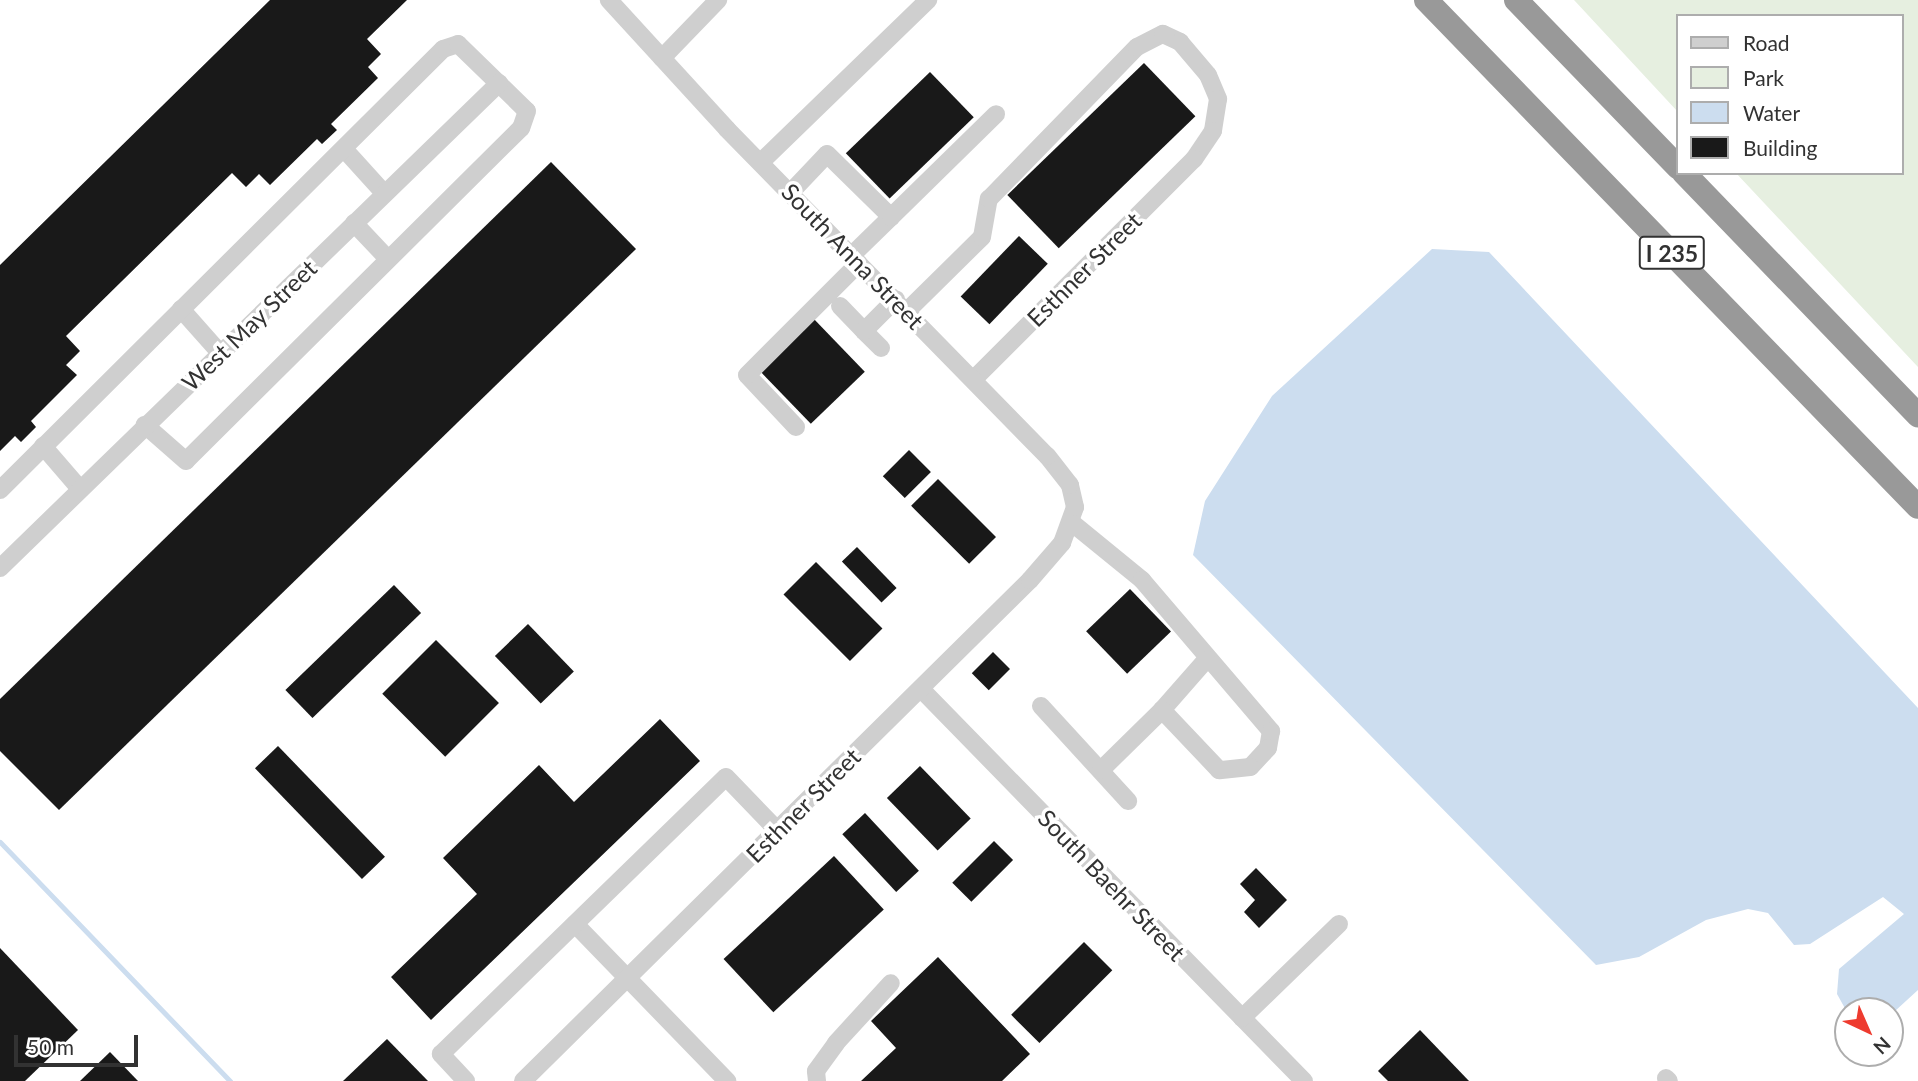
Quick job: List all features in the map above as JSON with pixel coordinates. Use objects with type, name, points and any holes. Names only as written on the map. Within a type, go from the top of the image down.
[{"type":"highway","name":"I 235","points":[[1426,0],[1918,507]]},
{"type":"highway","points":[[1516,0],[1676,165]]},
{"type":"highway","name":"I 235","points":[[1686,175],[1918,415]]},
{"type":"street","name":"South Anna Street","points":[[610,0],[761,162],[974,379],[1070,485],[1075,507],[1071,522]]},
{"type":"street","points":[[662,58],[718,0]]},
{"type":"street","points":[[761,162],[928,0]]},
{"type":"street","name":"Esthner Street","points":[[901,305],[982,237],[989,199],[1137,47],[1163,34],[1180,42],[1208,75],[1218,99],[1213,131],[1194,159],[974,379]]},
{"type":"street","points":[[0,490],[443,50],[458,44],[527,111],[521,128],[186,461],[145,425]]},
{"type":"street","name":"West May Street","points":[[0,568],[499,83]]},
{"type":"street","points":[[796,427],[747,375],[891,217],[996,114]]},
{"type":"street","points":[[345,150],[384,193]]},
{"type":"street","points":[[790,192],[827,154],[891,217]]},
{"type":"street","points":[[354,223],[388,259]]},
{"type":"street","points":[[864,331],[901,305]]},
{"type":"street","points":[[840,306],[881,348]]},
{"type":"street","points":[[181,309],[219,353]]},
{"type":"street","points":[[43,446],[80,489]]},
{"type":"street","points":[[1071,522],[1142,580],[1206,660],[1270,731],[1268,748],[1250,767],[1219,771],[1162,710]]},
{"type":"street","name":"Esthner Street","points":[[523,1081],[1030,580],[1062,543],[1071,522]]},
{"type":"street","points":[[1101,770],[1162,710],[1206,660]]},
{"type":"street","name":"South Baehr Street","points":[[920,689],[1304,1081]]},
{"type":"street","points":[[1041,706],[1128,801]]},
{"type":"street","points":[[466,1081],[441,1054],[726,777],[777,830]]},
{"type":"street","points":[[575,924],[727,1081]]},
{"type":"street","points":[[1242,1018],[1339,924]]},
{"type":"street","points":[[817,1081],[816,1071],[836,1043],[891,982]]},
{"type":"green space","points":[[1574,0],[1918,0],[1918,367],[1738,175],[1904,175],[1904,14],[1676,14],[1676,110]]},
{"type":"water","points":[[1432,249],[1489,252],[1918,708],[1918,990],[1904,1003],[1904,997],[1839,997],[1837,994],[1839,969],[1904,914],[1883,897],[1810,944],[1794,945],[1768,913],[1748,909],[1706,920],[1639,957],[1596,965],[1193,555],[1205,501],[1272,396]]},
{"type":"building","points":[[270,0],[407,0],[367,39],[381,54],[368,67],[378,78],[331,124],[337,130],[322,144],[317,139],[270,185],[259,174],[246,187],[232,173],[66,336],[80,351],[66,365],[77,375],[31,421],[36,427],[21,442],[15,436],[0,451],[0,265]]},
{"type":"building","points":[[1144,63],[1195,116],[1059,248],[1007,195]]},
{"type":"building","points":[[930,72],[974,117],[890,199],[846,153]]},
{"type":"building","points":[[551,162],[636,249],[59,810],[0,751],[0,699]]},
{"type":"building","points":[[1019,236],[1048,264],[989,324],[961,296]]},
{"type":"building","points":[[812,317],[865,372],[811,424],[758,369]]},
{"type":"building","points":[[909,450],[931,472],[905,498],[883,476]]},
{"type":"building","points":[[938,479],[996,537],[969,564],[911,506]]},
{"type":"building","points":[[857,547],[897,588],[881,603],[842,562]]},
{"type":"building","points":[[816,562],[882,628],[850,661],[783,595]]},
{"type":"building","points":[[394,585],[421,613],[312,718],[285,690]]},
{"type":"building","points":[[1130,589],[1171,631],[1127,674],[1086,631]]},
{"type":"building","points":[[528,624],[574,671],[541,703],[495,656]]},
{"type":"building","points":[[436,640],[499,703],[445,757],[382,694]]},
{"type":"building","points":[[993,652],[1010,669],[989,690],[972,673]]},
{"type":"building","points":[[660,719],[700,761],[431,1020],[391,977],[477,894],[443,858],[539,765],[574,802]]},
{"type":"building","points":[[278,746],[385,857],[362,879],[255,768]]},
{"type":"building","points":[[920,766],[971,819],[938,850],[887,798]]},
{"type":"building","points":[[865,813],[919,871],[896,892],[842,834]]},
{"type":"building","points":[[994,841],[1013,860],[971,902],[952,883]]},
{"type":"building","points":[[834,856],[884,909],[773,1012],[724,959]]},
{"type":"building","points":[[1256,868],[1287,900],[1259,928],[1244,912],[1255,900],[1240,884]]},
{"type":"building","points":[[1084,942],[1112,970],[1039,1043],[1011,1015]]},
{"type":"building","points":[[0,948],[78,1030],[25,1081],[0,1081]]},
{"type":"building","points":[[938,957],[1030,1054],[1002,1081],[861,1081],[896,1048],[871,1021]]},
{"type":"building","points":[[1420,1030],[1469,1081],[1388,1081],[1378,1071]]},
{"type":"building","points":[[387,1039],[428,1081],[343,1081]]},
{"type":"building","points":[[110,1052],[138,1081],[80,1081]]},
{"type":"waterway","points":[[0,842],[230,1081]]}]
